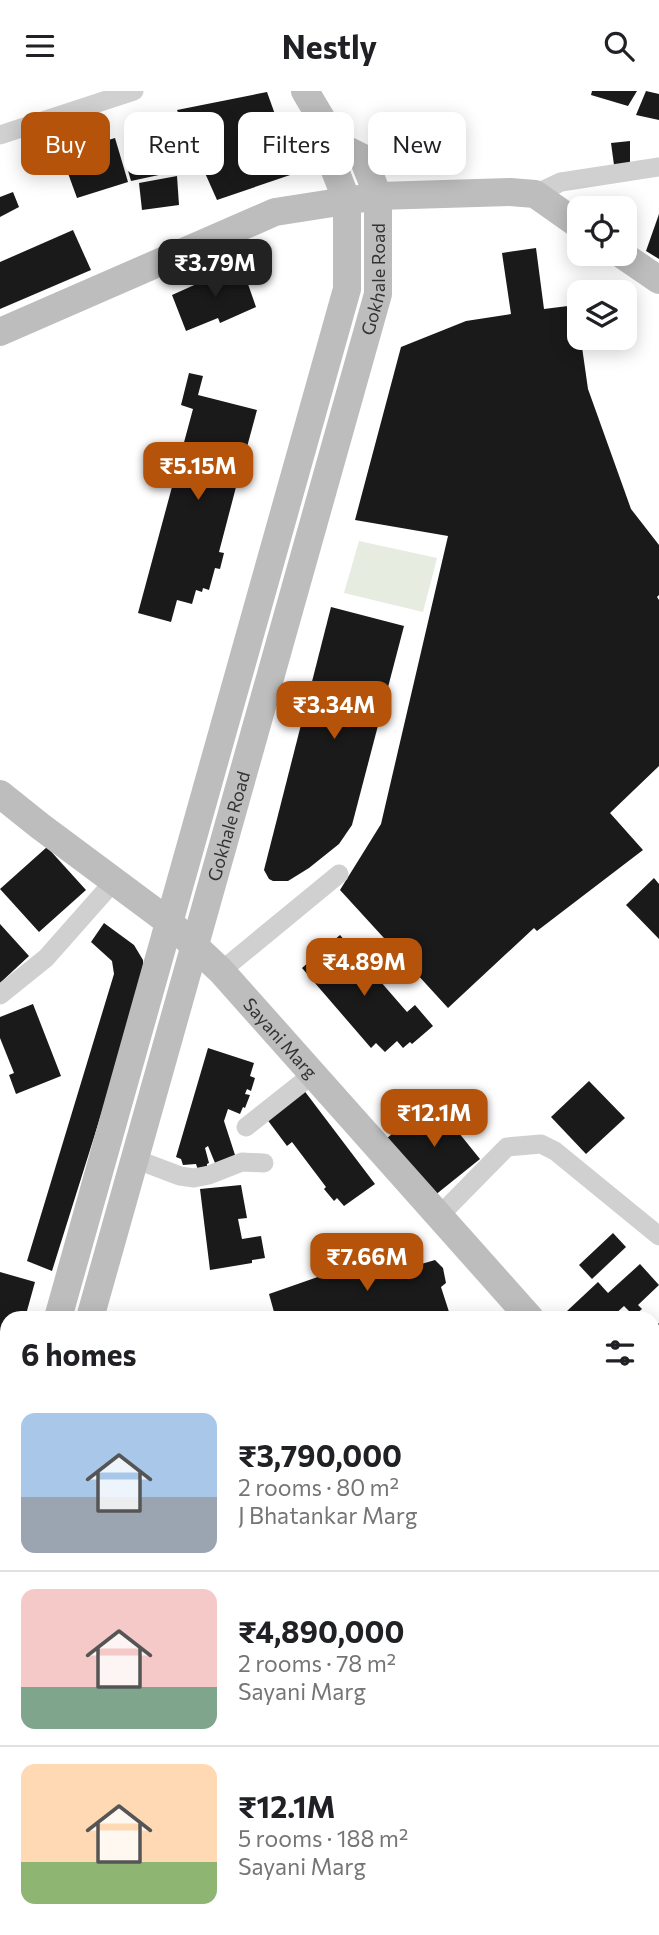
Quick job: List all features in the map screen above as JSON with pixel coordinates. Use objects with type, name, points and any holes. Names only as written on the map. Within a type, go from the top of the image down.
[{"type":"main road","name":"Gokhale Road","points":[[305,91],[317,112]]},
{"type":"main road","name":"Gokhale Road","points":[[92,1311],[378,294],[378,196],[363,158],[354,154]]},
{"type":"main road","name":"Gokhale Road","points":[[60,1311],[347,289],[347,201],[337,175]]},
{"type":"main road","points":[[0,333],[275,212],[378,196],[470,192],[535,194],[567,217]]},
{"type":"main road","points":[[637,265],[659,280]]},
{"type":"main road","points":[[347,289],[378,294]]},
{"type":"main road","name":"Sayani Marg","points":[[0,794],[40,827],[169,922],[221,971],[524,1311]]},
{"type":"street","points":[[0,135],[99,96],[134,91]]},
{"type":"street","points":[[535,194],[561,182],[659,167]]},
{"type":"street","points":[[221,971],[339,874]]},
{"type":"street","points":[[0,995],[46,958],[115,880]]},
{"type":"street","points":[[246,1127],[313,1074]]},
{"type":"street","points":[[440,1215],[507,1147],[541,1144],[555,1151],[659,1236]]},
{"type":"street","points":[[135,1159],[180,1176],[194,1178],[242,1162],[264,1163]]},
{"type":"shaded area","points":[[359,541],[437,558],[423,612],[344,593]]},
{"type":"building","points":[[592,91],[637,91],[628,106],[591,95]]},
{"type":"building","points":[[646,91],[659,94],[659,120],[636,115]]},
{"type":"building","points":[[267,92],[274,112],[238,112],[238,175],[290,175],[217,200],[206,175],[224,175],[224,112],[177,110]]},
{"type":"building","points":[[115,138],[128,182],[77,198],[69,175],[110,175],[110,139]]},
{"type":"building","points":[[630,141],[630,163],[614,165],[611,143]]},
{"type":"building","points":[[129,175],[159,175],[131,181]]},
{"type":"building","points":[[177,176],[179,205],[142,210],[139,183]]},
{"type":"building","points":[[13,192],[19,207],[0,217],[0,197]]},
{"type":"building","points":[[659,214],[659,259],[646,251]]},
{"type":"building","points":[[73,230],[91,270],[0,309],[0,262]]},
{"type":"building","points":[[536,248],[544,309],[567,306],[567,350],[582,350],[588,389],[631,509],[659,545],[659,766],[610,813],[643,850],[537,931],[534,928],[448,1008],[340,890],[381,824],[448,536],[355,520],[401,347],[466,321],[511,314],[502,253]]},
{"type":"building","points":[[241,264],[256,307],[220,323],[218,318],[186,331],[172,295]]},
{"type":"building","points":[[189,373],[203,376],[198,395],[257,410],[247,447],[251,448],[245,469],[241,468],[219,552],[224,553],[220,569],[215,568],[209,590],[196,590],[192,604],[177,600],[171,622],[138,613],[193,409],[181,405]]},
{"type":"building","points":[[331,607],[404,626],[352,825],[339,844],[309,868],[288,881],[273,881],[264,870]]},
{"type":"building","points":[[47,847],[86,890],[39,932],[0,889]]},
{"type":"building","points":[[654,878],[659,884],[659,939],[626,905]]},
{"type":"building","points":[[104,923],[134,945],[143,960],[144,978],[52,1271],[27,1261],[114,974],[112,961],[91,942]]},
{"type":"building","points":[[0,924],[29,956],[0,983]]},
{"type":"building","points":[[340,935],[407,1012],[415,1005],[433,1026],[412,1044],[410,1042],[403,1048],[397,1041],[385,1052],[376,1043],[371,1048],[302,968]]},
{"type":"building","points":[[33,1004],[61,1076],[16,1094],[9,1075],[14,1073],[0,1038],[0,1017]]},
{"type":"building","points":[[208,1048],[254,1063],[250,1076],[255,1078],[251,1091],[247,1089],[245,1094],[250,1095],[245,1108],[243,1107],[240,1114],[228,1109],[224,1121],[236,1158],[215,1163],[208,1146],[205,1148],[209,1163],[207,1167],[198,1170],[196,1164],[183,1165],[181,1159],[176,1157]]},
{"type":"building","points":[[589,1081],[625,1118],[586,1154],[551,1117]]},
{"type":"building","points":[[303,1089],[375,1184],[344,1206],[337,1198],[334,1201],[292,1142],[287,1146],[266,1118]]},
{"type":"building","points":[[433,1101],[480,1159],[434,1196],[387,1138]]},
{"type":"building","points":[[241,1185],[247,1218],[238,1219],[242,1239],[261,1236],[265,1258],[252,1260],[252,1263],[210,1270],[200,1189]]},
{"type":"building","points":[[613,1233],[626,1247],[592,1279],[579,1265]]},
{"type":"building","points":[[395,1250],[401,1270],[435,1260],[443,1268],[446,1283],[441,1287],[449,1311],[274,1311],[269,1294]]},
{"type":"building","points":[[640,1264],[659,1285],[638,1305],[642,1309],[640,1311],[629,1311],[624,1306],[618,1311],[567,1311],[598,1282],[608,1293]]},
{"type":"building","points":[[0,1272],[35,1282],[27,1311],[0,1311]]}]
